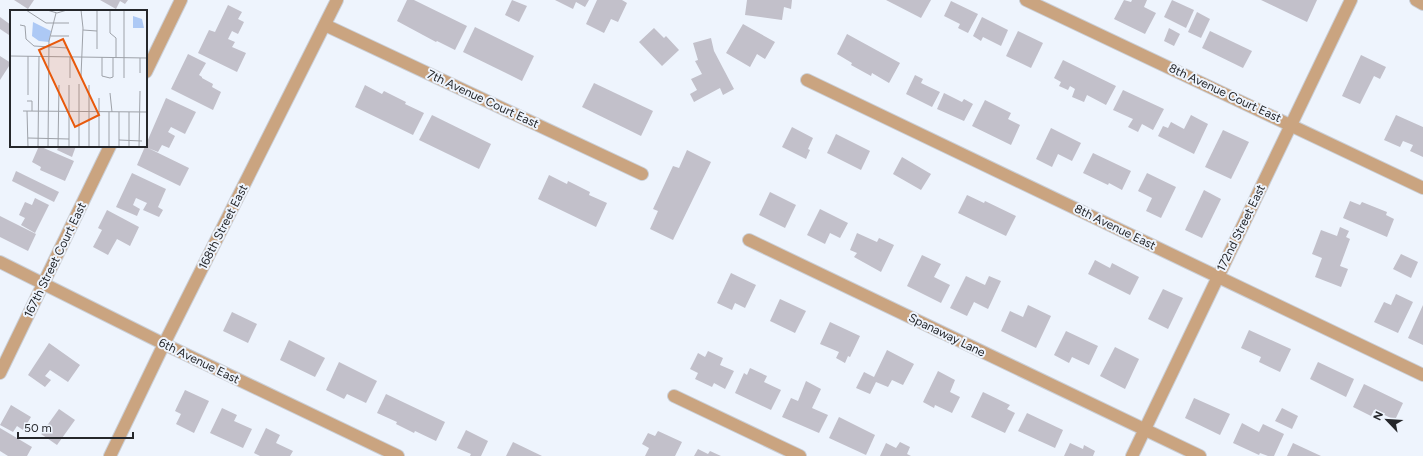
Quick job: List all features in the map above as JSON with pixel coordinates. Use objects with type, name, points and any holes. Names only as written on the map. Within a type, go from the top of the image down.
[{"type":"street","points":[[147,70],[181,0]]},
{"type":"street","name":"168th Street East","points":[[110,456],[164,344],[338,0]]},
{"type":"street","name":"8th Avenue Court East","points":[[1026,0],[1423,188]]},
{"type":"street","name":"172nd Street East","points":[[1132,456],[1351,0]]},
{"type":"street","points":[[1416,0],[1423,4]]},
{"type":"street","name":"7th Avenue Court East","points":[[325,25],[642,174]]},
{"type":"street","name":"8th Avenue East","points":[[807,80],[1423,375]]},
{"type":"street","name":"167th Street Court East","points":[[0,373],[110,147]]},
{"type":"street","name":"Spanaway Lane","points":[[750,240],[1200,456]]},
{"type":"street","name":"6th Avenue East","points":[[0,262],[164,344],[398,456]]},
{"type":"street","points":[[674,396],[800,456]]},
{"type":"building","points":[[14,0],[34,0],[28,9]]},
{"type":"building","points":[[100,0],[128,0],[125,4],[120,1],[116,9]]},
{"type":"building","points":[[407,0],[414,0],[467,26],[455,50],[437,41],[436,42],[397,21]]},
{"type":"building","points":[[512,0],[527,6],[519,22],[505,15]]},
{"type":"building","points":[[555,0],[589,0],[585,7],[576,2],[573,9]]},
{"type":"building","points":[[597,0],[622,0],[627,3],[618,22],[611,19],[604,33],[586,24]]},
{"type":"building","points":[[747,0],[792,0],[791,9],[784,7],[782,20],[745,15]]},
{"type":"building","points":[[886,0],[931,0],[921,18]]},
{"type":"building","points":[[1124,0],[1131,2],[1132,0],[1147,0],[1144,7],[1156,13],[1145,34],[1114,19]]},
{"type":"building","points":[[1172,0],[1194,10],[1186,28],[1164,17]]},
{"type":"building","points":[[1261,0],[1317,0],[1307,22]]},
{"type":"building","points":[[951,1],[978,14],[968,33],[958,28],[960,24],[944,16]]},
{"type":"building","points":[[228,5],[242,12],[238,19],[244,22],[238,34],[232,31],[228,39],[235,42],[232,47],[246,53],[237,72],[198,53],[209,30],[215,32]]},
{"type":"building","points":[[1197,12],[1210,19],[1201,38],[1188,32]]},
{"type":"building","points":[[0,17],[10,24],[9,35],[0,29]]},
{"type":"building","points":[[982,17],[1008,30],[1001,46],[983,37],[981,41],[973,36]]},
{"type":"building","points":[[743,24],[775,42],[765,59],[757,54],[750,67],[726,53]]},
{"type":"building","points":[[475,27],[534,56],[522,81],[463,52]]},
{"type":"building","points":[[654,28],[664,38],[666,36],[679,50],[662,66],[639,42]]},
{"type":"building","points":[[1169,28],[1180,34],[1174,46],[1164,41]]},
{"type":"building","points":[[1018,31],[1043,43],[1031,68],[1006,56]]},
{"type":"building","points":[[1210,31],[1252,51],[1243,68],[1202,48]]},
{"type":"building","points":[[847,34],[900,63],[889,83],[872,73],[871,76],[851,65],[852,63],[837,54]]},
{"type":"building","points":[[711,38],[714,51],[734,89],[723,95],[720,88],[694,102],[690,94],[697,90],[691,79],[702,74],[695,61],[698,60],[693,43]]},
{"type":"building","points":[[188,54],[206,63],[199,75],[213,84],[212,87],[221,92],[213,110],[171,89]]},
{"type":"building","points":[[1361,55],[1386,67],[1380,79],[1374,76],[1360,104],[1342,96]]},
{"type":"building","points":[[0,56],[10,62],[10,65],[0,80]]},
{"type":"building","points":[[1063,60],[1116,86],[1106,105],[1087,95],[1084,102],[1072,97],[1075,89],[1070,86],[1068,90],[1059,86],[1061,82],[1054,78]]},
{"type":"building","points":[[915,75],[923,79],[921,83],[940,92],[932,107],[906,94]]},
{"type":"building","points":[[594,83],[653,111],[641,136],[582,107]]},
{"type":"building","points":[[365,85],[382,94],[384,91],[406,102],[405,104],[424,113],[413,135],[355,107]]},
{"type":"building","points":[[1123,90],[1164,109],[1153,130],[1142,124],[1138,132],[1128,127],[1133,119],[1113,110]]},
{"type":"building","points":[[944,93],[962,102],[964,99],[973,104],[964,121],[937,109]]},
{"type":"building","points":[[166,98],[196,112],[185,134],[171,127],[168,132],[175,136],[169,148],[162,145],[158,152],[148,148],[189,168],[180,186],[137,165],[145,147],[147,147],[147,142]]},
{"type":"building","points":[[985,100],[1011,113],[1008,119],[1020,125],[1011,145],[972,126]]},
{"type":"building","points":[[432,115],[491,144],[479,169],[419,140]]},
{"type":"building","points":[[1191,115],[1208,124],[1194,154],[1158,136],[1163,126],[1168,128],[1171,122],[1184,129]]},
{"type":"building","points":[[1396,115],[1423,127],[1423,157],[1410,151],[1413,145],[1403,141],[1400,147],[1384,140]]},
{"type":"building","points":[[792,127],[813,138],[808,149],[810,150],[806,159],[782,147]]},
{"type":"building","points":[[1051,128],[1081,143],[1072,161],[1058,154],[1052,167],[1036,159]]},
{"type":"building","points":[[1223,130],[1249,142],[1231,179],[1205,167]]},
{"type":"building","points":[[836,134],[870,151],[861,170],[827,153]]},
{"type":"building","points":[[39,147],[74,161],[65,181],[40,170],[41,167],[32,162]]},
{"type":"building","points":[[58,147],[76,147],[72,157],[57,150]]},
{"type":"building","points":[[687,150],[711,162],[673,240],[650,229],[658,211],[653,209],[673,166],[679,168]]},
{"type":"building","points":[[1093,153],[1131,171],[1122,190],[1109,183],[1108,185],[1083,173]]},
{"type":"building","points":[[902,157],[931,174],[921,190],[893,174]]},
{"type":"building","points":[[16,171],[59,192],[54,202],[12,181]]},
{"type":"building","points":[[132,173],[166,189],[158,207],[163,210],[159,217],[143,210],[147,203],[136,198],[133,205],[140,209],[137,216],[116,207]]},
{"type":"building","points":[[1147,173],[1176,187],[1161,218],[1146,211],[1152,198],[1138,191]]},
{"type":"building","points":[[549,175],[567,184],[568,181],[590,192],[589,195],[607,203],[596,227],[538,199]]},
{"type":"building","points":[[1204,190],[1221,199],[1202,238],[1185,230]]},
{"type":"building","points":[[770,192],[796,205],[785,228],[759,215]]},
{"type":"building","points":[[967,195],[984,203],[985,201],[1016,216],[1006,236],[958,213]]},
{"type":"building","points":[[35,198],[49,205],[35,233],[21,225],[25,218],[19,215],[25,202],[32,205]]},
{"type":"building","points":[[1350,201],[1360,205],[1362,202],[1387,212],[1386,215],[1394,219],[1387,237],[1343,218]]},
{"type":"building","points":[[820,209],[848,223],[840,238],[830,233],[825,244],[807,235]]},
{"type":"building","points":[[107,210],[139,227],[130,246],[117,239],[108,255],[93,247],[102,230],[98,228]]},
{"type":"building","points":[[0,216],[36,234],[28,251],[0,237]]},
{"type":"building","points":[[1340,227],[1349,231],[1346,237],[1350,239],[1340,266],[1348,269],[1341,287],[1315,277],[1322,258],[1312,254],[1321,230],[1337,236]]},
{"type":"building","points":[[857,233],[877,242],[879,238],[894,245],[881,272],[854,257],[857,253],[850,250]]},
{"type":"building","points":[[1401,254],[1418,262],[1411,278],[1393,269]]},
{"type":"building","points":[[922,255],[941,264],[934,277],[950,285],[941,303],[907,286]]},
{"type":"building","points":[[1095,260],[1110,268],[1112,263],[1139,277],[1130,295],[1088,274]]},
{"type":"building","points":[[731,273],[756,285],[745,308],[735,303],[732,310],[717,303]]},
{"type":"building","points":[[966,276],[985,285],[989,276],[1001,281],[988,309],[974,302],[967,316],[950,308]]},
{"type":"building","points":[[1163,289],[1183,298],[1168,329],[1148,319]]},
{"type":"building","points":[[1396,294],[1413,302],[1398,333],[1374,322],[1384,302],[1391,305]]},
{"type":"building","points":[[780,299],[806,311],[795,333],[770,321]]},
{"type":"building","points":[[1028,305],[1051,316],[1036,348],[1001,331],[1010,311],[1023,317]]},
{"type":"building","points":[[1423,305],[1423,345],[1408,338]]},
{"type":"building","points":[[232,312],[257,324],[248,343],[223,331]]},
{"type":"building","points":[[830,322],[860,336],[850,357],[848,356],[845,363],[836,358],[839,352],[820,344]]},
{"type":"building","points":[[1249,330],[1291,349],[1280,372],[1259,362],[1261,357],[1241,348]]},
{"type":"building","points":[[1066,331],[1098,346],[1089,365],[1072,357],[1069,363],[1054,355]]},
{"type":"building","points":[[289,340],[325,358],[315,377],[280,360]]},
{"type":"building","points":[[49,343],[80,365],[68,382],[50,370],[45,376],[51,380],[45,387],[28,375]]},
{"type":"building","points":[[1115,347],[1139,359],[1125,389],[1100,376]]},
{"type":"building","points":[[887,350],[914,364],[903,385],[892,380],[888,387],[876,382],[870,394],[856,388],[864,372],[874,377]]},
{"type":"building","points":[[708,351],[723,358],[720,365],[734,371],[725,389],[714,383],[712,387],[695,379],[698,373],[690,369],[698,353],[705,357]]},
{"type":"building","points":[[339,362],[377,381],[366,403],[347,394],[344,399],[326,390]]},
{"type":"building","points":[[1318,362],[1354,379],[1346,397],[1310,379]]},
{"type":"building","points":[[750,368],[767,376],[764,382],[781,390],[771,410],[735,393],[744,373],[747,375]]},
{"type":"building","points":[[938,371],[955,380],[950,392],[960,397],[952,413],[935,405],[934,408],[923,402]]},
{"type":"building","points":[[806,381],[821,389],[812,408],[828,415],[819,433],[782,417],[791,398],[798,401]]},
{"type":"building","points":[[1364,384],[1403,403],[1395,420],[1374,410],[1371,416],[1353,407]]},
{"type":"building","points":[[185,390],[209,401],[194,433],[176,424],[181,414],[175,411]]},
{"type":"building","points":[[983,392],[1010,405],[1007,409],[1015,413],[1005,433],[971,417]]},
{"type":"building","points":[[386,394],[445,422],[436,441],[415,431],[414,433],[396,424],[397,422],[377,413]]},
{"type":"building","points":[[1194,398],[1230,414],[1220,435],[1185,418]]},
{"type":"building","points":[[11,405],[31,417],[23,430],[17,426],[13,432],[0,425]]},
{"type":"building","points":[[222,408],[237,415],[234,421],[252,429],[243,448],[210,433]]},
{"type":"building","points":[[1282,408],[1298,416],[1292,429],[1275,421]]},
{"type":"building","points":[[59,409],[75,420],[57,445],[41,434]]},
{"type":"building","points":[[1027,413],[1063,430],[1055,448],[1018,431]]},
{"type":"building","points":[[839,417],[875,435],[866,455],[829,438]]},
{"type":"building","points":[[1242,423],[1259,432],[1263,424],[1284,434],[1274,456],[1268,456],[1260,453],[1259,455],[1233,443]]},
{"type":"building","points":[[0,428],[32,447],[27,456],[8,456],[0,451]]},
{"type":"building","points":[[266,428],[280,435],[276,443],[293,451],[290,456],[260,456],[254,453]]},
{"type":"building","points":[[466,430],[488,441],[481,456],[470,456],[471,454],[457,448]]},
{"type":"building","points":[[658,431],[682,442],[675,456],[645,456],[649,448],[642,444],[648,433],[655,436]]},
{"type":"building","points":[[513,442],[542,456],[506,456]]},
{"type":"building","points":[[900,442],[910,447],[907,454],[911,456],[880,456],[886,443],[896,448]]},
{"type":"building","points":[[1070,443],[1083,449],[1084,445],[1095,451],[1093,456],[1064,456]]},
{"type":"building","points":[[1293,443],[1321,456],[1287,456]]},
{"type":"building","points":[[698,449],[708,454],[710,451],[721,456],[694,456]]}]
